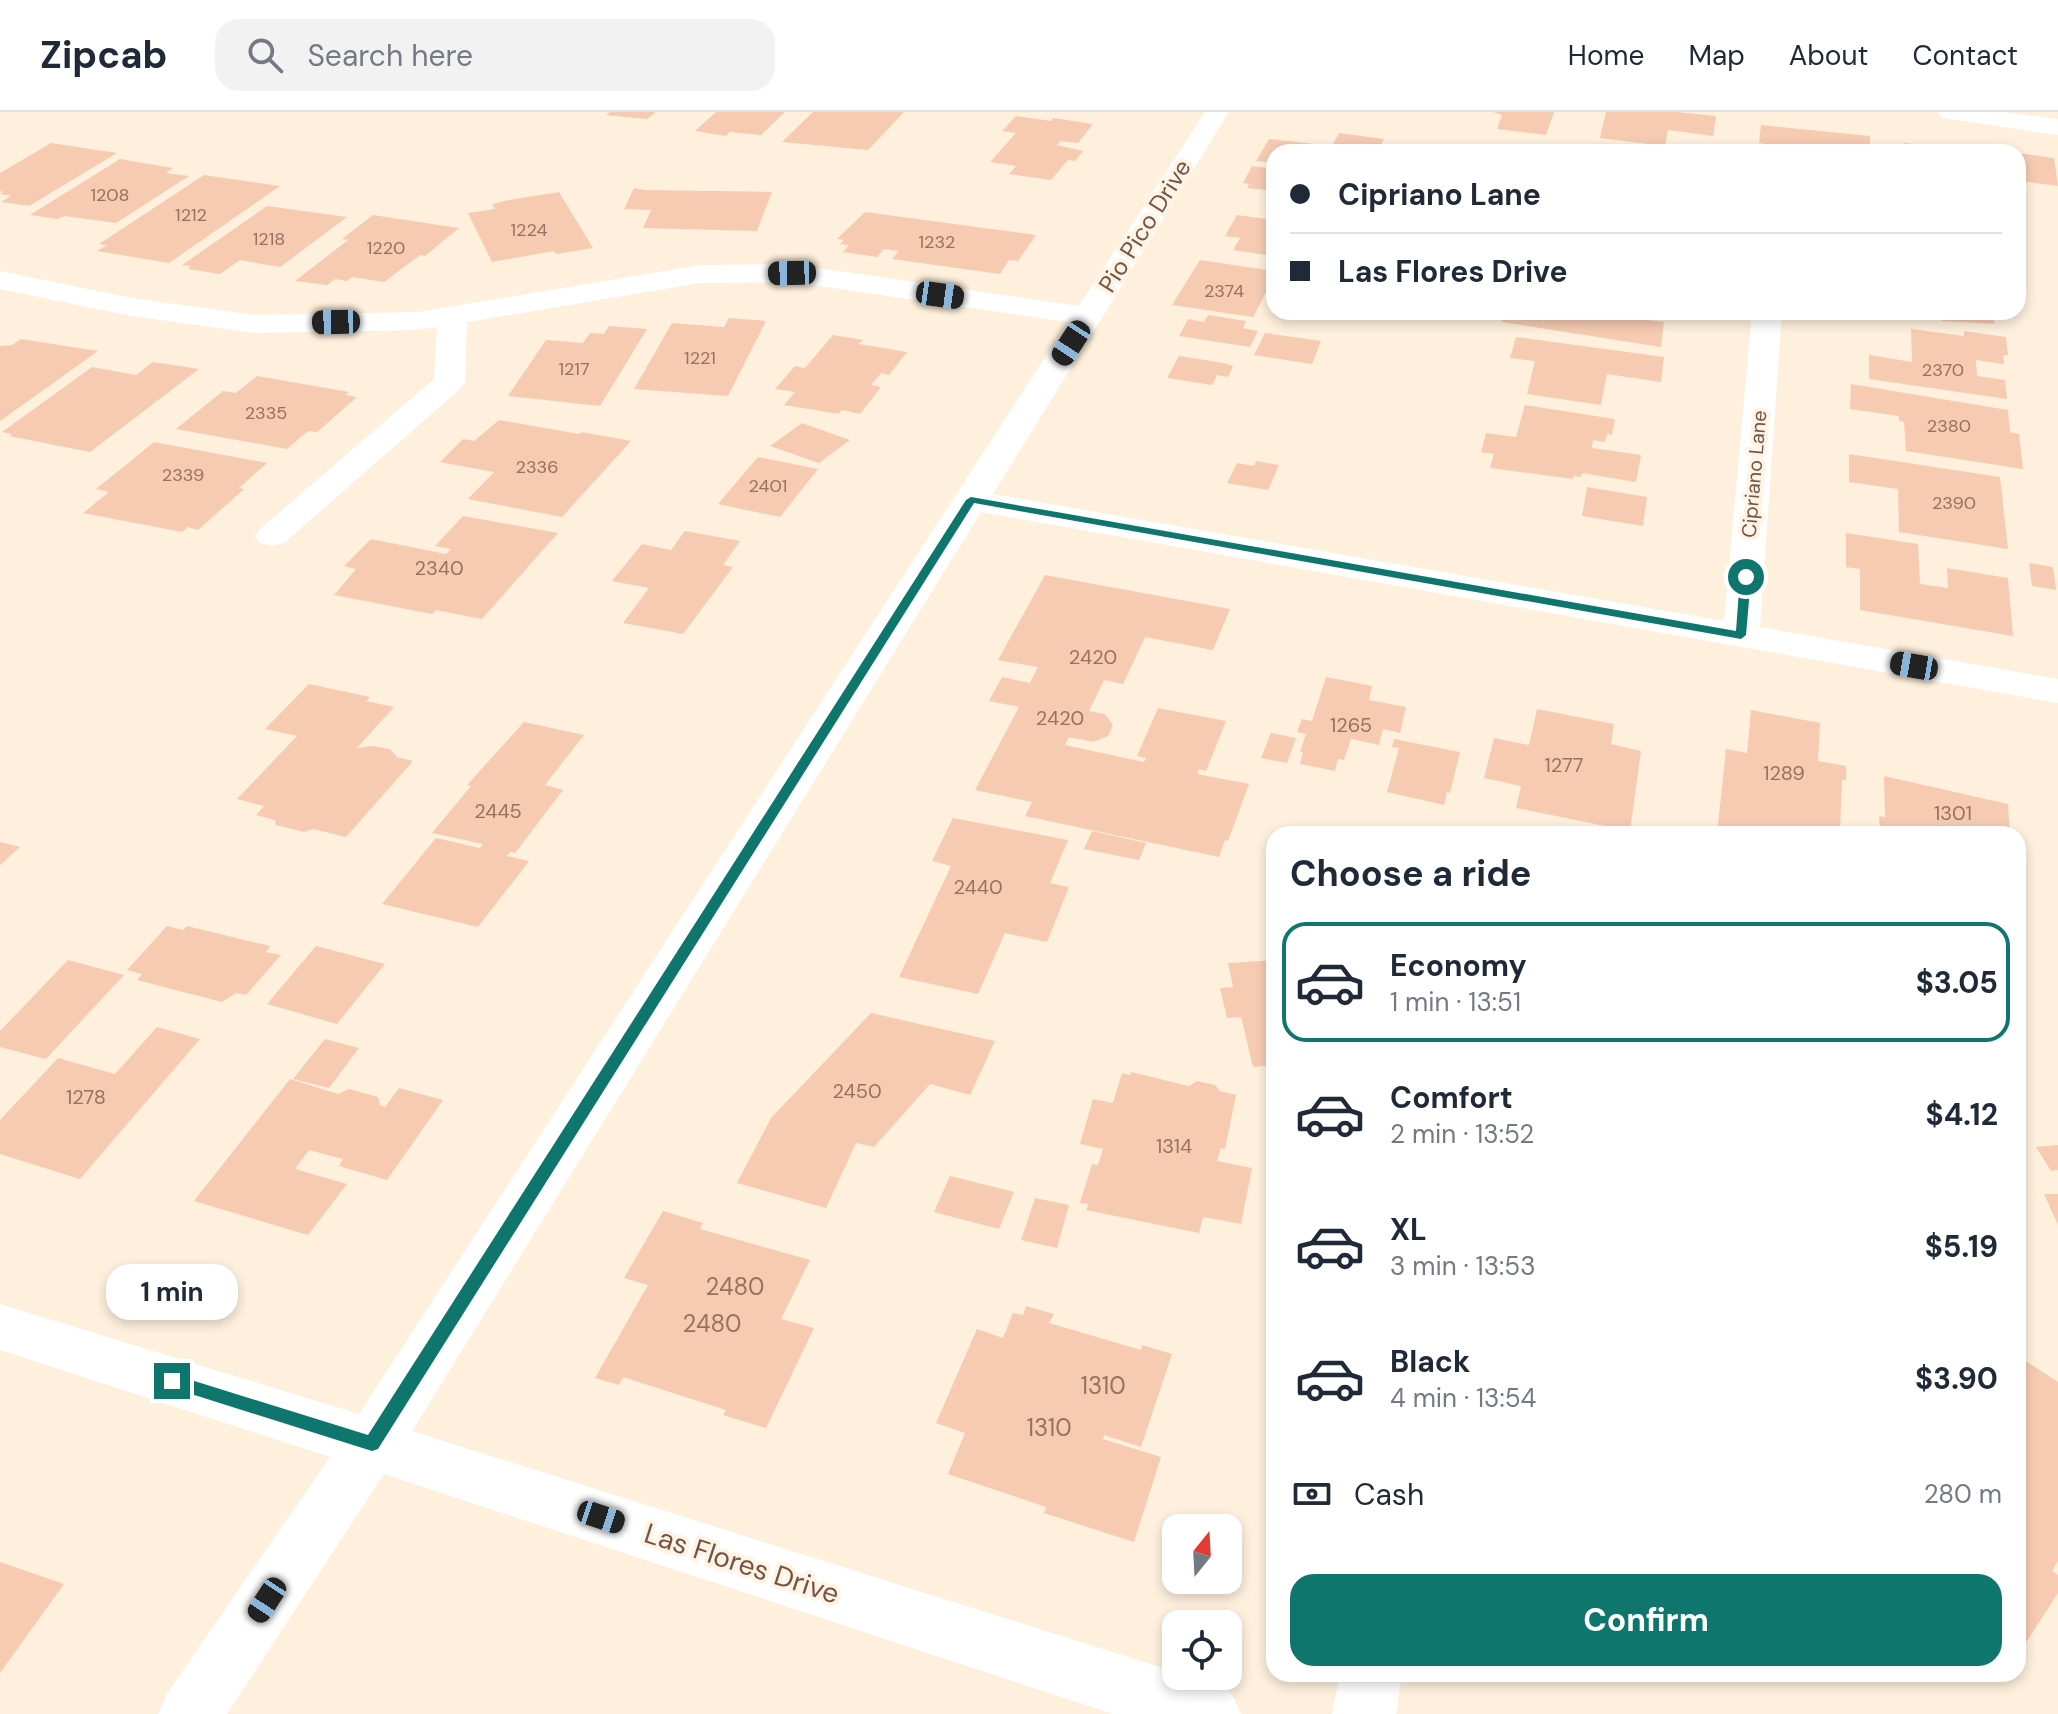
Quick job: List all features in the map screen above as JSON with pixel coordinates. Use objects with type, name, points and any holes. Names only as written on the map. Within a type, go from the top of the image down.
[{"type":"street","name":"Pio Pico Drive","points":[[190,1714],[372,1444],[1217,112]]},
{"type":"street","points":[[1950,112],[2058,127]]},
{"type":"street","points":[[0,280],[132,307],[255,324],[417,321],[700,274],[792,273],[1088,316]]},
{"type":"street","points":[[272,536],[449,382],[452,315]]},
{"type":"street","name":"Cipriano Lane","points":[[1741,635],[1766,320]]},
{"type":"street","points":[[971,500],[2058,691]]},
{"type":"street","name":"Las Flores Drive","points":[[0,1327],[1209,1714]]},
{"type":"street","points":[[1364,1714],[1370,1682]]},
{"type":"building","points":[[610,112],[656,112],[647,119],[606,115]]},
{"type":"building","points":[[716,112],[785,112],[761,135],[730,132],[726,136],[695,131]]},
{"type":"building","points":[[813,112],[904,112],[868,150],[782,142]]},
{"type":"building","points":[[1493,112],[1554,112],[1546,135],[1497,129],[1502,115]]},
{"type":"building","points":[[1606,112],[1677,112],[1716,116],[1713,136],[1668,130],[1665,144],[1600,138]]},
{"type":"building","points":[[1016,116],[1093,124],[1078,143],[1061,141],[1057,145],[1083,151],[1075,161],[1068,160],[1051,180],[1009,174],[1016,166],[990,162],[1016,133],[1002,131]]},
{"type":"building","points":[[1761,125],[1870,136],[1870,144],[1759,143]]},
{"type":"building","points":[[1339,133],[1384,139],[1382,144],[1333,144]]},
{"type":"building","points":[[1269,139],[1314,144],[1266,144]]},
{"type":"building","points":[[51,143],[117,153],[29,206],[1,202],[11,196],[0,194],[3,192],[0,191],[0,173]]},
{"type":"building","points":[[1266,144],[1266,162],[1256,161]]},
{"type":"building","points":[[2026,154],[2054,158],[2058,186],[2026,182]]},
{"type":"building","points":[[120,159],[173,168],[166,173],[189,176],[116,223],[30,215]]},
{"type":"building","points":[[1252,166],[1266,168],[1266,190],[1247,188],[1249,184],[1243,183]]},
{"type":"building","points":[[204,175],[280,186],[169,263],[97,251],[107,245],[99,244]]},
{"type":"building","points":[[634,188],[772,192],[757,231],[643,228],[651,210],[624,209]]},
{"type":"building","points":[[559,192],[593,248],[492,262],[468,213],[495,209],[492,204],[509,200]]},
{"type":"building","points":[[267,206],[347,217],[280,267],[240,260],[220,274],[188,269],[191,266],[182,265]]},
{"type":"building","points":[[865,212],[1036,235],[1018,261],[1009,260],[1000,274],[892,259],[899,251],[884,249],[877,257],[843,252],[849,245],[840,244],[844,240],[837,239]]},
{"type":"building","points":[[373,215],[459,228],[425,256],[420,255],[384,282],[352,277],[347,281],[335,279],[327,285],[295,281],[348,240],[342,239]]},
{"type":"building","points":[[1237,215],[1266,219],[1266,255],[1233,250],[1240,238],[1225,236]]},
{"type":"building","points":[[1200,260],[1266,270],[1266,292],[1253,317],[1172,305]]},
{"type":"building","points":[[1208,315],[1246,321],[1243,328],[1258,331],[1250,347],[1179,336],[1188,319],[1204,322]]},
{"type":"building","points":[[729,318],[766,321],[728,396],[634,389],[672,323],[724,327]]},
{"type":"building","points":[[1647,320],[1664,322],[1661,347],[1502,322]]},
{"type":"building","points":[[1993,320],[1995,324],[1942,321]]},
{"type":"building","points":[[609,326],[647,329],[600,406],[508,396],[546,340],[583,343],[590,333],[604,334]]},
{"type":"building","points":[[1911,329],[1964,336],[1964,331],[2006,337],[2008,355],[2003,355],[2004,364],[1976,360],[1977,376],[2005,380],[2007,399],[1869,379],[1869,355],[1912,362]]},
{"type":"building","points":[[1265,333],[1321,341],[1312,364],[1254,355]]},
{"type":"building","points":[[833,335],[863,340],[859,344],[907,352],[889,375],[881,373],[871,385],[881,387],[860,414],[842,410],[839,414],[784,405],[795,392],[775,389],[795,366],[805,368]]},
{"type":"building","points":[[1516,337],[1664,357],[1661,382],[1607,374],[1601,405],[1527,394],[1535,361],[1510,358]]},
{"type":"building","points":[[21,339],[98,351],[0,421],[0,346],[12,345]]},
{"type":"building","points":[[1179,356],[1233,366],[1228,377],[1217,375],[1212,385],[1167,378]]},
{"type":"building","points":[[153,362],[199,369],[90,452],[2,432],[92,367],[136,375]]},
{"type":"building","points":[[257,376],[349,392],[345,395],[357,397],[317,432],[308,431],[287,449],[176,429],[223,391],[236,393]]},
{"type":"building","points":[[1851,384],[2008,410],[2010,432],[2019,434],[2023,469],[1906,451],[1904,422],[1899,421],[1899,416],[1850,409]]},
{"type":"building","points":[[1525,405],[1615,419],[1612,435],[1607,434],[1605,442],[1593,440],[1592,448],[1641,455],[1636,482],[1582,473],[1581,477],[1573,476],[1573,479],[1490,468],[1494,454],[1481,452],[1486,433],[1516,437]]},
{"type":"building","points":[[499,420],[631,441],[562,517],[468,499],[494,472],[440,462],[463,439],[474,441]]},
{"type":"building","points":[[802,423],[850,440],[819,463],[770,446]]},
{"type":"building","points":[[154,442],[267,463],[239,488],[244,489],[198,530],[188,527],[182,532],[83,513],[109,492],[96,489]]},
{"type":"building","points":[[1849,454],[2000,477],[2008,549],[1899,532],[1898,489],[1849,482]]},
{"type":"building","points":[[758,457],[818,469],[780,517],[718,504]]},
{"type":"building","points":[[1256,461],[1279,465],[1268,490],[1227,483],[1237,463],[1254,466]]},
{"type":"building","points":[[1587,487],[1647,497],[1643,526],[1582,516]]},
{"type":"building","points":[[463,516],[558,533],[482,619],[436,610],[432,614],[334,595],[356,569],[344,566],[371,539],[446,554],[451,549],[435,546]]},
{"type":"building","points":[[685,531],[740,541],[723,565],[733,567],[683,634],[623,623],[649,588],[612,581],[642,544],[671,550]]},
{"type":"building","points":[[1846,533],[1918,544],[1920,584],[1948,588],[1947,568],[2008,578],[2013,636],[1860,610],[1860,569],[1846,567]]},
{"type":"building","points":[[2029,563],[2053,567],[2056,590],[2032,586]]},
{"type":"building","points":[[1045,575],[1230,609],[1213,650],[1145,637],[1123,684],[1104,680],[1089,711],[1105,714],[1113,725],[1108,736],[1093,742],[1069,737],[1065,745],[1144,762],[1146,758],[1137,756],[1158,708],[1226,721],[1206,771],[1199,769],[1197,774],[1249,784],[1219,857],[1025,816],[1032,802],[975,790],[1019,707],[989,701],[1002,677],[1030,683],[1038,667],[998,660]]},
{"type":"building","points":[[1326,677],[1372,686],[1369,700],[1406,707],[1400,733],[1383,729],[1379,745],[1351,739],[1344,760],[1338,759],[1335,771],[1300,764],[1306,734],[1297,732],[1302,719],[1312,721]]},
{"type":"building","points":[[309,684],[370,697],[366,701],[394,707],[357,748],[373,746],[390,749],[397,757],[413,761],[346,837],[276,825],[275,820],[256,815],[264,806],[237,799],[297,736],[265,729]]},
{"type":"building","points":[[1537,709],[1614,724],[1611,744],[1641,751],[1631,826],[1605,826],[1516,808],[1521,786],[1484,778],[1494,738],[1529,745]]},
{"type":"building","points":[[1751,710],[1820,723],[1818,761],[1846,766],[1846,780],[1842,780],[1840,826],[1718,826],[1726,749],[1747,753]]},
{"type":"building","points":[[524,722],[584,735],[545,785],[563,790],[515,853],[510,852],[507,856],[529,861],[478,927],[382,904],[436,838],[480,848],[483,844],[432,833],[471,786],[467,785]]},
{"type":"building","points":[[1271,733],[1296,738],[1287,763],[1261,758]]},
{"type":"building","points":[[1394,739],[1460,752],[1444,805],[1387,792],[1399,748],[1392,747]]},
{"type":"building","points":[[1884,776],[2008,804],[2009,826],[1880,826],[1879,816],[1885,817]]},
{"type":"building","points":[[953,818],[1068,840],[1050,883],[1069,887],[1047,942],[1005,933],[978,994],[899,977],[951,866],[932,861]]},
{"type":"building","points":[[1092,831],[1146,843],[1139,860],[1084,849]]},
{"type":"building","points":[[0,842],[20,847],[0,865]]},
{"type":"building","points":[[167,926],[183,930],[187,926],[270,946],[266,952],[281,955],[246,995],[236,993],[222,1002],[137,980],[142,974],[127,970]]},
{"type":"building","points":[[316,946],[385,964],[337,1024],[267,1004]]},
{"type":"building","points":[[68,960],[124,975],[46,1059],[0,1047],[0,1031]]},
{"type":"building","points":[[1266,961],[1266,1066],[1253,1067],[1241,1017],[1227,1018],[1220,988],[1233,987],[1228,963]]},
{"type":"building","points":[[871,1013],[995,1041],[970,1095],[930,1084],[874,1147],[856,1143],[826,1208],[737,1183],[771,1118]]},
{"type":"building","points":[[157,1027],[200,1039],[80,1179],[0,1154],[0,1120],[58,1058],[115,1074]]},
{"type":"building","points":[[325,1039],[359,1048],[329,1088],[293,1079]]},
{"type":"building","points":[[1131,1072],[1189,1086],[1197,1081],[1236,1095],[1225,1149],[1221,1148],[1217,1161],[1252,1168],[1241,1224],[1203,1217],[1199,1233],[1086,1210],[1089,1204],[1080,1203],[1092,1164],[1098,1165],[1103,1149],[1080,1144],[1093,1099],[1113,1103],[1122,1073],[1130,1075]]},
{"type":"building","points":[[290,1079],[338,1094],[349,1089],[378,1097],[380,1105],[385,1107],[399,1088],[443,1100],[387,1180],[339,1166],[343,1159],[309,1150],[295,1169],[347,1184],[308,1235],[194,1201]]},
{"type":"building","points":[[2058,1145],[2058,1170],[2051,1171],[2036,1147]]},
{"type":"building","points":[[950,1176],[1014,1192],[999,1229],[934,1212]]},
{"type":"building","points":[[2044,1194],[2058,1194],[2058,1225]]},
{"type":"building","points":[[1035,1198],[1069,1205],[1057,1248],[1021,1240]]},
{"type":"building","points":[[663,1211],[703,1223],[700,1229],[810,1260],[781,1319],[814,1328],[766,1428],[723,1415],[726,1410],[623,1377],[619,1385],[595,1378],[648,1285],[624,1278]]},
{"type":"building","points":[[1026,1306],[1054,1314],[1049,1323],[1141,1350],[1142,1345],[1172,1354],[1141,1447],[1104,1435],[1103,1439],[1161,1457],[1134,1542],[1044,1513],[1046,1507],[948,1474],[965,1433],[936,1423],[977,1329],[1003,1338],[1013,1313],[1023,1315]]},
{"type":"building","points":[[2026,1361],[2058,1382],[2058,1561],[2052,1571],[2058,1575],[2058,1593],[2026,1643]]},
{"type":"building","points":[[0,1562],[64,1584],[0,1673]]},
{"type":"route","points":[[172,1381],[372,1444],[971,500],[1741,635],[1746,577]]}]
